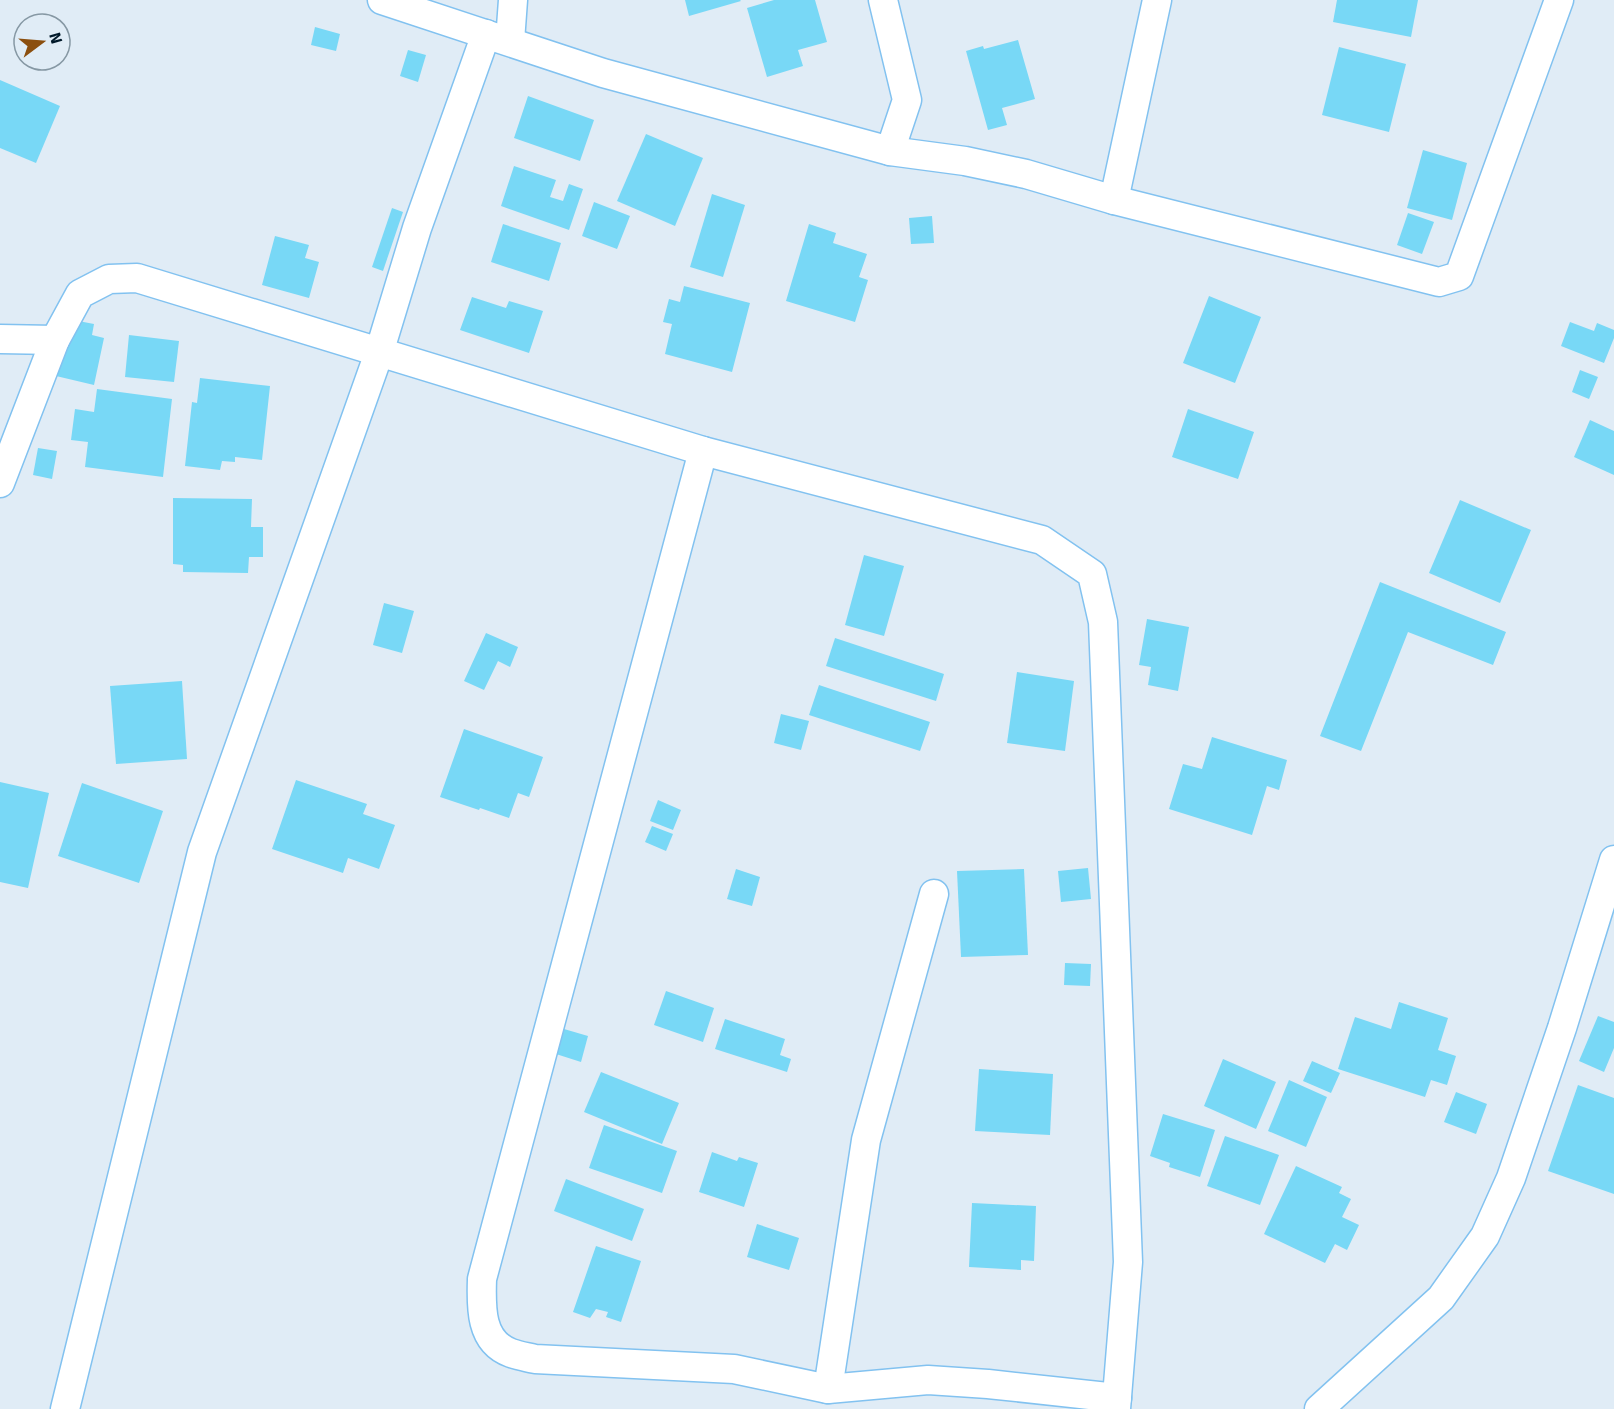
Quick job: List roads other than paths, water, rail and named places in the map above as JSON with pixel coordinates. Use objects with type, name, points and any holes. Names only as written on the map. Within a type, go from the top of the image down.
[{"type":"street","points":[[382,0],[603,73],[890,151],[965,161],[1026,174],[1114,200],[1439,282],[1459,276],[1559,0]]},
{"type":"street","points":[[65,1409],[202,852],[380,353],[417,228],[513,0]]},
{"type":"street","points":[[883,0],[907,100],[890,151]]},
{"type":"street","points":[[1114,200],[1157,0]]},
{"type":"street","points":[[0,483],[55,340],[80,294],[109,279],[137,278],[703,451],[1042,540],[1092,574],[1103,622],[1128,1262],[1117,1404],[988,1384],[928,1380],[828,1389],[734,1369],[535,1359],[509,1353],[491,1340],[481,1314],[482,1279],[703,451]]},
{"type":"street","points":[[0,339],[55,340]]},
{"type":"street","points":[[1319,1409],[1441,1298],[1485,1236],[1511,1178],[1562,1028],[1614,860]]},
{"type":"street","points":[[828,1389],[866,1140],[934,894]]}]
